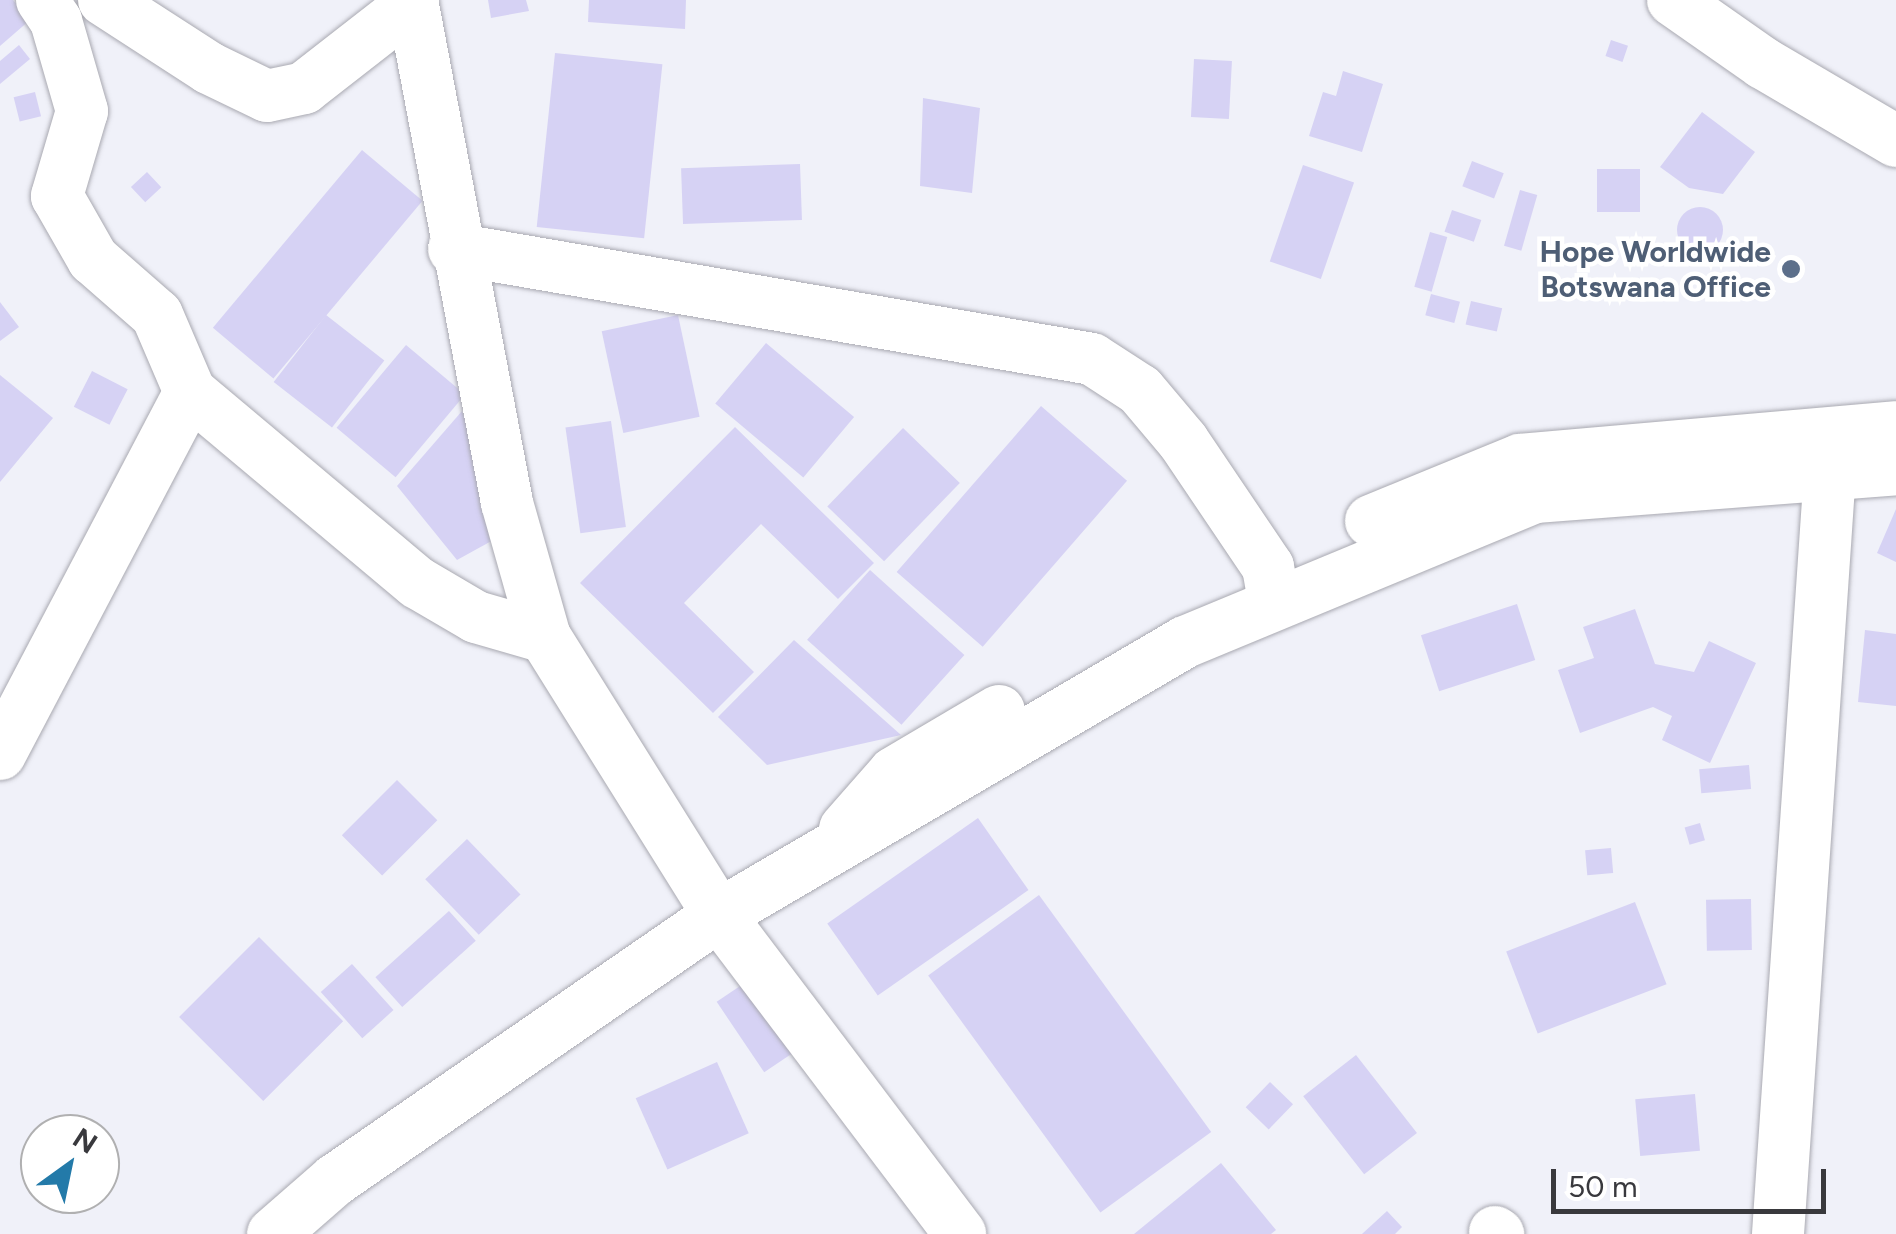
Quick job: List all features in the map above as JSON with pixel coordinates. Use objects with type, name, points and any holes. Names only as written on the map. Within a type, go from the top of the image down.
[{"type":"street","points":[[42,0],[56,21],[82,110],[58,196],[94,259],[157,315],[190,392],[418,584],[476,617],[545,637]]},
{"type":"street","points":[[104,0],[209,68],[267,96],[304,88],[412,2],[454,249],[514,536],[545,637],[719,915],[960,1234]]},
{"type":"street","points":[[1673,0],[1896,116]]},
{"type":"street","points":[[1727,0],[1771,50],[1896,141]]},
{"type":"street","points":[[454,249],[1092,358],[1151,402],[1271,584]]},
{"type":"street","points":[[0,754],[190,392]]},
{"type":"street","points":[[274,1234],[335,1180],[719,915],[821,857],[894,773],[1184,604],[1271,584],[1520,460],[1836,450],[1896,427]]},
{"type":"street","points":[[1836,450],[1896,469]]},
{"type":"street","points":[[1778,1234],[1836,450]]},
{"type":"building","points":[[0,0],[13,0],[30,20],[0,46]]},
{"type":"building","points":[[488,0],[526,0],[529,11],[491,18]]},
{"type":"building","points":[[589,0],[686,0],[685,29],[588,22]]},
{"type":"building","points":[[1611,40],[1628,46],[1622,62],[1605,56]]},
{"type":"building","points":[[19,45],[30,59],[0,84],[0,61]]},
{"type":"building","points":[[555,53],[662,64],[644,238],[537,227]]},
{"type":"building","points":[[1194,59],[1232,61],[1229,119],[1191,117]]},
{"type":"building","points":[[1343,71],[1383,84],[1362,152],[1309,136],[1323,92],[1336,96]]},
{"type":"building","points":[[35,92],[41,116],[20,122],[14,97]]},
{"type":"building","points":[[923,98],[980,108],[972,193],[920,186]]},
{"type":"building","points":[[1702,112],[1755,152],[1723,194],[1689,188],[1660,167]]},
{"type":"building","points":[[362,150],[423,201],[273,379],[213,328]]},
{"type":"building","points":[[1472,161],[1504,173],[1494,198],[1462,186]]},
{"type":"building","points":[[800,164],[802,220],[683,224],[681,168]]},
{"type":"building","points":[[1303,165],[1354,183],[1321,279],[1270,261]]},
{"type":"building","points":[[1597,169],[1640,169],[1640,212],[1597,212]]},
{"type":"building","points":[[147,172],[161,187],[145,202],[131,187]]},
{"type":"building","points":[[1520,190],[1537,195],[1521,251],[1504,246]]},
{"type":"building","points":[[1700,207],[1716,214],[1723,230],[1716,246],[1700,253],[1684,246],[1677,230],[1684,214]]},
{"type":"building","points":[[1452,210],[1481,220],[1474,242],[1445,232]]},
{"type":"building","points":[[1430,232],[1447,237],[1432,292],[1414,287]]},
{"type":"building","points":[[1431,294],[1460,302],[1454,323],[1425,315]]},
{"type":"building","points":[[1471,301],[1502,308],[1497,332],[1466,324]]},
{"type":"building","points":[[0,302],[19,327],[0,341]]},
{"type":"building","points":[[326,315],[384,361],[332,428],[274,382]]},
{"type":"building","points":[[678,315],[700,417],[623,433],[602,331]]},
{"type":"building","points":[[766,343],[854,417],[803,477],[715,404]]},
{"type":"building","points":[[406,345],[465,394],[396,477],[337,428]]},
{"type":"building","points":[[92,371],[128,389],[109,425],[74,407]]},
{"type":"building","points":[[0,375],[53,418],[0,482]]},
{"type":"building","points":[[1041,406],[1127,481],[983,647],[897,572]]},
{"type":"building","points":[[462,411],[506,533],[457,560],[397,486]]},
{"type":"building","points":[[611,421],[626,527],[580,533],[565,427]]},
{"type":"building","points":[[735,427],[874,563],[838,599],[761,524],[684,603],[754,672],[713,713],[580,583]]},
{"type":"building","points":[[903,428],[960,483],[884,561],[827,506]]},
{"type":"building","points":[[1896,509],[1896,562],[1877,553]]},
{"type":"building","points":[[870,570],[964,655],[901,725],[807,640]]},
{"type":"building","points":[[1517,604],[1535,660],[1439,691],[1421,635]]},
{"type":"building","points":[[1635,609],[1655,664],[1694,672],[1709,641],[1756,663],[1710,763],[1662,740],[1672,716],[1653,707],[1580,733],[1558,670],[1594,658],[1583,627]]},
{"type":"building","points":[[1865,630],[1896,634],[1896,706],[1858,702]]},
{"type":"building","points":[[794,640],[901,735],[767,765],[718,717]]},
{"type":"building","points":[[1749,765],[1751,789],[1701,793],[1699,769]]},
{"type":"building","points":[[397,780],[437,820],[382,875],[342,835]]},
{"type":"building","points":[[978,818],[1028,890],[878,996],[827,924]]},
{"type":"building","points":[[1700,823],[1705,840],[1690,845],[1685,827]]},
{"type":"building","points":[[467,839],[520,894],[479,935],[425,879]]},
{"type":"building","points":[[1611,848],[1613,873],[1587,875],[1585,850]]},
{"type":"building","points":[[1039,895],[1211,1132],[1100,1213],[928,976]]},
{"type":"building","points":[[1751,899],[1752,950],[1707,951],[1706,900]]},
{"type":"building","points":[[1635,902],[1667,984],[1538,1034],[1506,951]]},
{"type":"building","points":[[449,911],[476,941],[402,1007],[375,977]]},
{"type":"building","points":[[259,937],[343,1021],[263,1101],[179,1017]]},
{"type":"building","points":[[352,964],[393,1010],[362,1038],[321,992]]},
{"type":"building","points":[[749,980],[797,1050],[764,1072],[717,1002]]},
{"type":"building","points":[[1356,1055],[1417,1133],[1364,1174],[1303,1096]]},
{"type":"building","points":[[717,1062],[749,1133],[667,1169],[636,1098]]},
{"type":"building","points":[[1270,1082],[1293,1104],[1269,1129],[1246,1107]]},
{"type":"building","points":[[1695,1094],[1700,1151],[1640,1156],[1635,1099]]},
{"type":"building","points":[[1221,1163],[1276,1230],[1271,1234],[1134,1234]]},
{"type":"building","points":[[1387,1211],[1402,1227],[1395,1234],[1362,1234]]},
{"type":"place","name":"Hope Worldwide Botswana Office","points":[[1791,269]]}]
